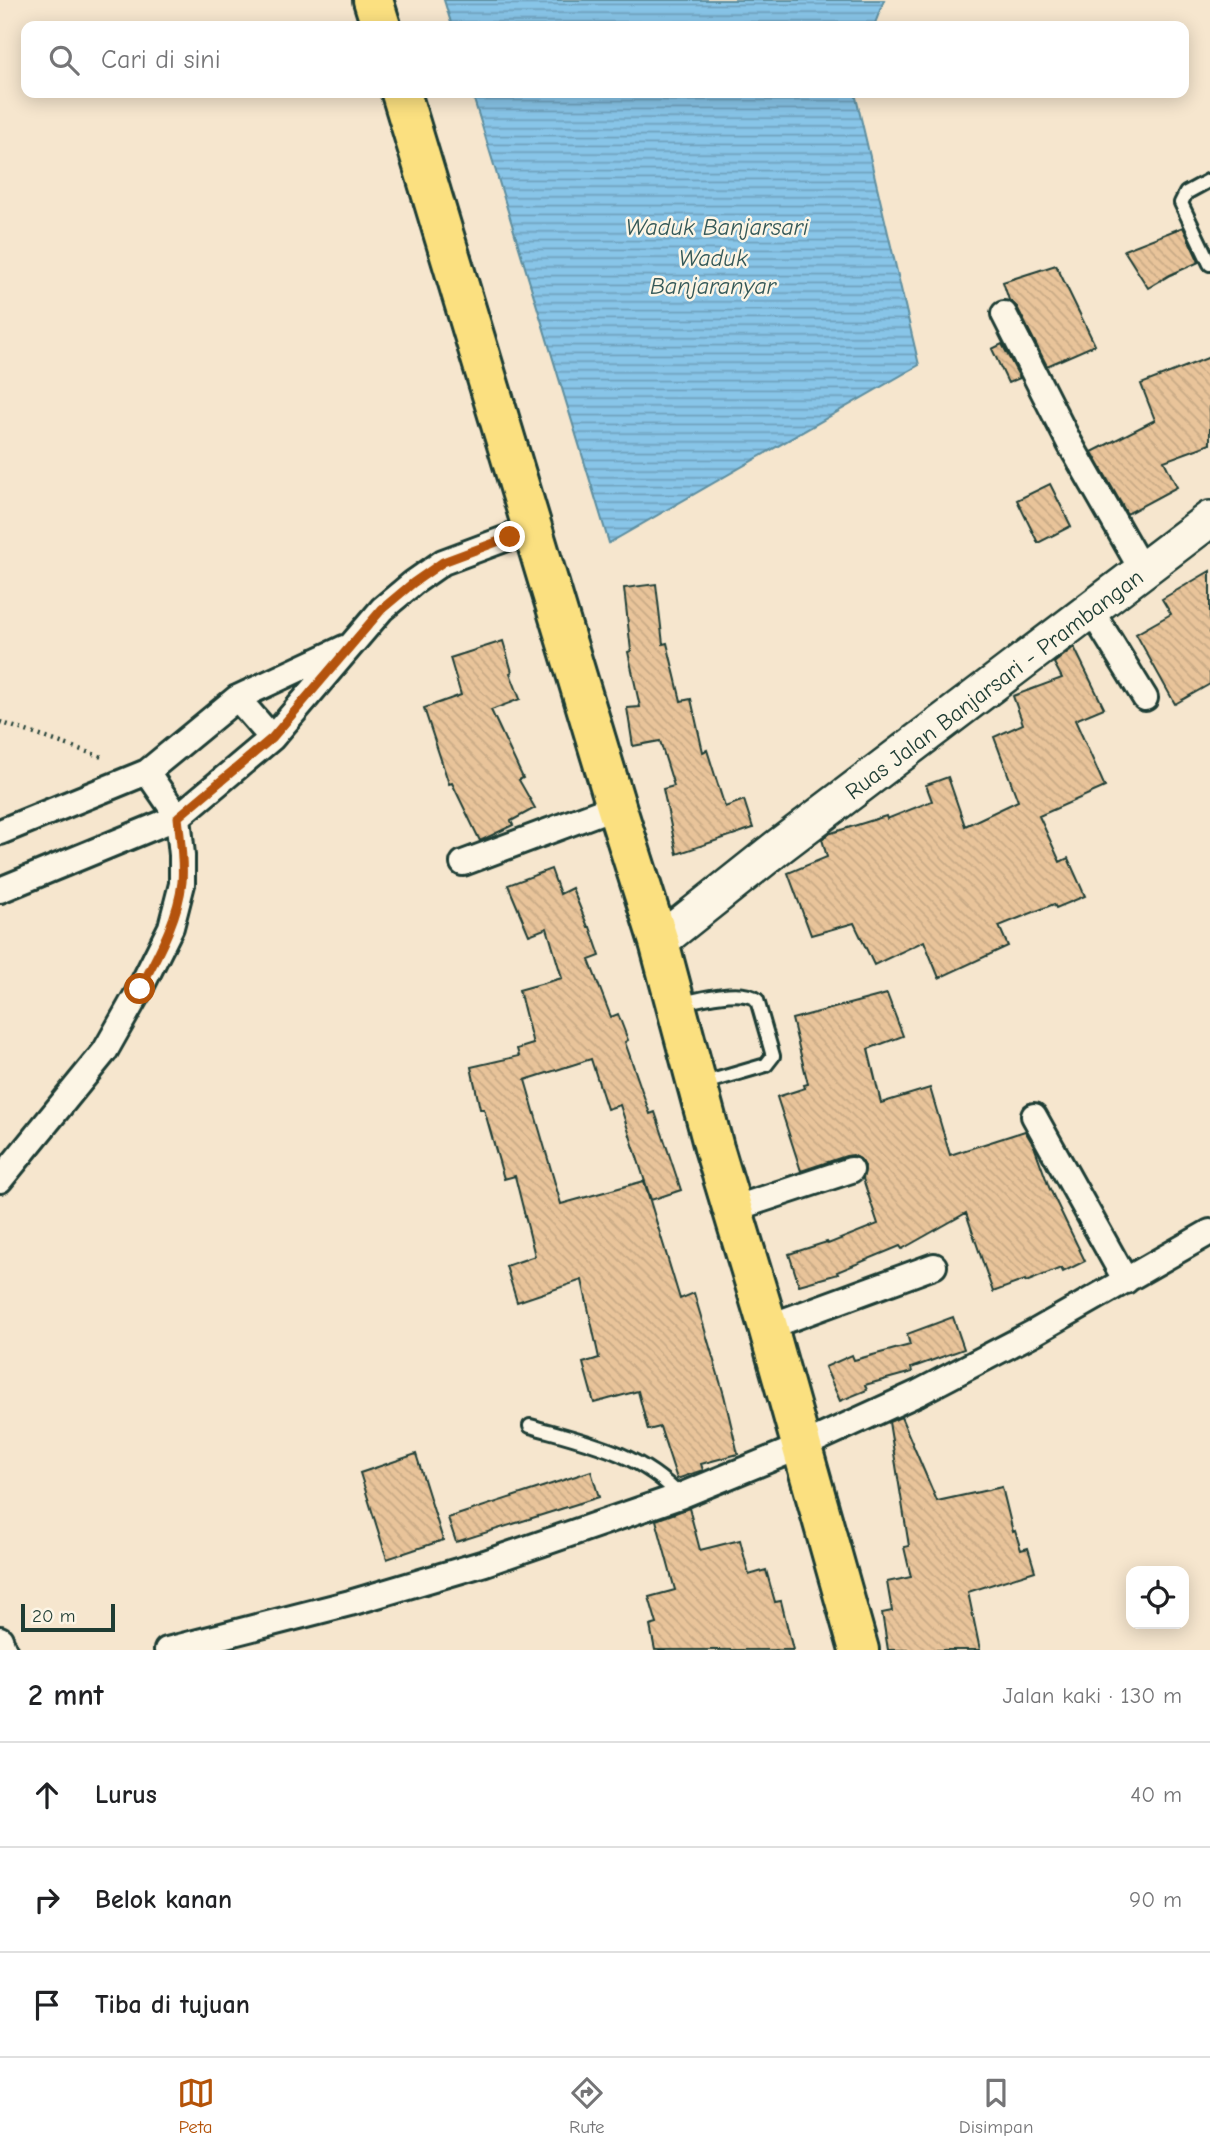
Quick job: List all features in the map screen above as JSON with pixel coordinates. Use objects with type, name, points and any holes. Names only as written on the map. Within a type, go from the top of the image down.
[{"type":"highway","points":[[373,0],[379,21]]},
{"type":"highway","points":[[402,98],[521,529],[616,806],[659,942],[689,1001],[733,1209],[859,1650]]},
{"type":"main road","name":"Ruas Jalan Banjarsari - Prambangan","points":[[659,942],[777,848],[1210,519]]},
{"type":"street","points":[[1004,313],[1070,444],[1142,570]]},
{"type":"street","points":[[0,890],[178,817],[272,738],[382,609],[443,562],[521,529]]},
{"type":"street","points":[[1091,610],[1145,698]]},
{"type":"street","points":[[0,832],[147,772],[237,698],[351,645]]},
{"type":"street","points":[[237,698],[272,738]]},
{"type":"street","points":[[0,1180],[105,1051],[171,927],[182,884],[178,817],[147,772]]},
{"type":"street","points":[[463,863],[616,806]]},
{"type":"street","points":[[1034,1116],[1126,1281]]},
{"type":"street","points":[[733,1209],[851,1170]]},
{"type":"street","points":[[167,1650],[350,1603],[485,1563],[680,1496],[802,1446],[918,1393],[1035,1332],[1210,1232]]},
{"type":"street","points":[[768,1326],[934,1266]]},
{"type":"street","points":[[0,1639],[4,1650]]},
{"type":"lane","points":[[1210,180],[1186,193],[1181,203],[1210,264]]},
{"type":"lane","points":[[689,1001],[722,995],[748,995],[757,1000],[773,1056],[766,1065],[708,1082]]},
{"type":"lane","points":[[530,1426],[605,1448],[637,1462],[663,1478],[680,1496]]},
{"type":"path","points":[[0,722],[147,772]]},
{"type":"water","points":[[444,0],[884,0],[876,21],[450,21]]},
{"type":"water","name":"Waduk Banjaranyar","points":[[474,98],[856,98],[919,365],[609,543]]},
{"type":"building","points":[[1183,227],[1199,262],[1148,288],[1124,250]]},
{"type":"building","points":[[1056,265],[1095,345],[1047,366],[1017,307],[1009,300],[1003,282]]},
{"type":"building","points":[[1002,344],[1020,378],[1008,383],[992,349]]},
{"type":"building","points":[[1210,357],[1210,444],[1164,461],[1177,487],[1127,514],[1092,452],[1155,420],[1141,384]]},
{"type":"building","points":[[1050,484],[1071,526],[1038,543],[1017,500]]},
{"type":"building","points":[[1210,571],[1210,684],[1175,704],[1136,634],[1171,614],[1162,599]]},
{"type":"building","points":[[656,584],[663,644],[667,643],[681,701],[691,699],[703,752],[707,750],[725,807],[744,800],[753,828],[677,854],[663,789],[674,786],[660,741],[633,746],[627,708],[640,707],[628,652],[631,651],[624,588]]},
{"type":"building","points":[[503,641],[512,672],[510,673],[520,699],[491,710],[523,778],[519,780],[535,808],[511,821],[513,825],[480,841],[452,783],[449,784],[424,708],[461,695],[450,658]]},
{"type":"building","points":[[1074,647],[1104,708],[1075,720],[1105,787],[1039,816],[1060,862],[1068,858],[1085,896],[1056,908],[1054,904],[999,926],[1008,946],[939,978],[924,941],[874,965],[854,923],[811,935],[788,873],[827,857],[822,839],[828,834],[886,816],[887,819],[932,801],[926,785],[948,777],[965,826],[1018,801],[994,737],[1023,724],[1013,696],[1062,678],[1054,663]]},
{"type":"building","points":[[551,869],[560,894],[572,888],[590,927],[600,956],[589,960],[611,1017],[618,1014],[650,1114],[655,1112],[681,1190],[651,1200],[620,1105],[607,1109],[591,1059],[525,1080],[561,1204],[644,1181],[680,1299],[694,1293],[738,1454],[701,1464],[703,1470],[677,1479],[660,1427],[648,1430],[638,1391],[594,1403],[583,1363],[599,1358],[582,1280],[517,1302],[506,1266],[535,1256],[515,1176],[504,1179],[484,1109],[480,1109],[471,1067],[519,1056],[517,1049],[533,1044],[519,990],[562,978],[547,928],[529,935],[508,885]]},
{"type":"building","points":[[887,994],[903,1036],[868,1049],[881,1103],[930,1088],[950,1155],[1025,1131],[1085,1261],[1063,1272],[1061,1268],[993,1292],[966,1213],[902,1249],[900,1246],[837,1272],[838,1274],[799,1285],[789,1254],[827,1242],[828,1244],[878,1224],[863,1179],[865,1166],[860,1159],[853,1155],[846,1156],[801,1171],[777,1097],[805,1088],[804,1085],[808,1084],[792,1019]]},
{"type":"building","points":[[953,1317],[964,1349],[911,1368],[912,1372],[865,1385],[867,1390],[840,1401],[825,1367],[852,1355],[854,1360],[910,1345],[907,1334]]},
{"type":"building","points":[[901,1417],[937,1501],[1002,1487],[1013,1532],[1015,1531],[1021,1550],[1028,1548],[1035,1571],[968,1592],[980,1650],[888,1650],[882,1613],[892,1611],[887,1582],[911,1577],[904,1547],[909,1546],[889,1422]]},
{"type":"building","points":[[416,1454],[443,1540],[387,1559],[360,1473]]},
{"type":"building","points":[[591,1471],[599,1497],[456,1542],[448,1518]]},
{"type":"building","points":[[689,1508],[700,1550],[740,1540],[749,1575],[766,1570],[775,1602],[781,1601],[793,1650],[655,1650],[650,1626],[657,1624],[649,1597],[675,1590],[656,1520]]},
{"type":"route","points":[[140,989],[171,927],[182,884],[178,817],[272,738],[382,609],[443,562],[510,537]]},
{"type":"water label","name":"Waduk Banjarsari","points":[[717,227]]}]
